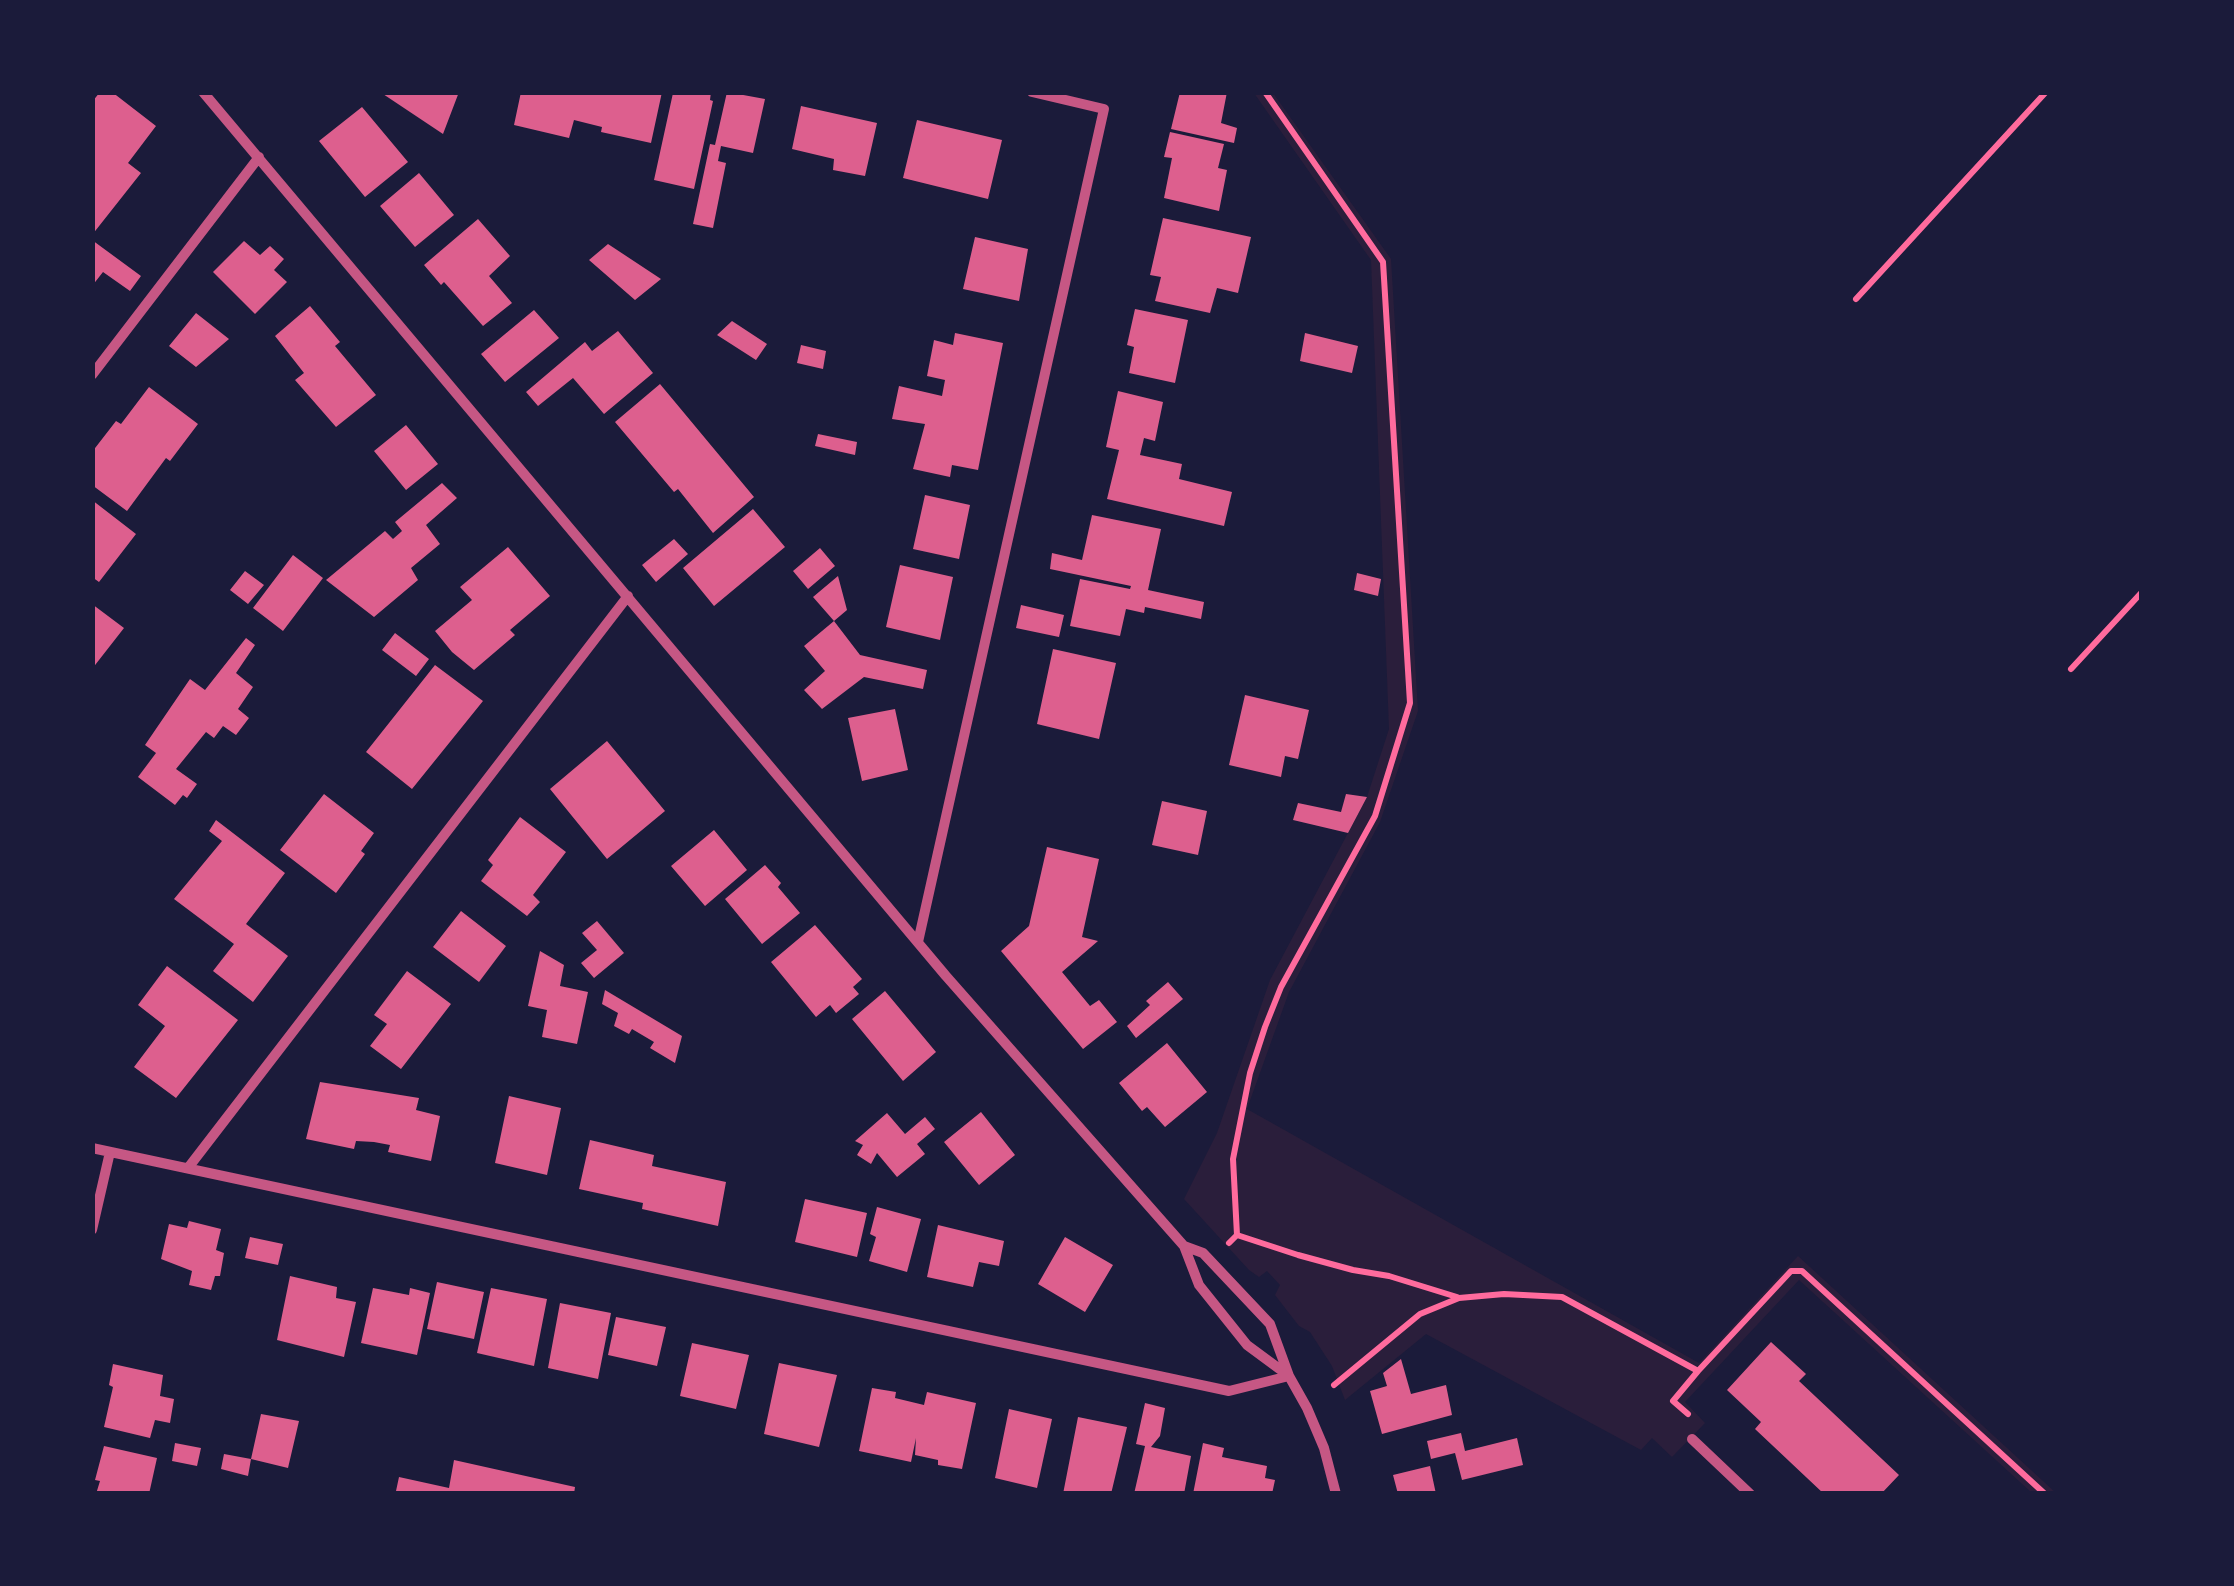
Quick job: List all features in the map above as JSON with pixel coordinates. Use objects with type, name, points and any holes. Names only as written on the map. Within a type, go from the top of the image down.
[{"type":"street","points":[[203,92],[918,942],[1184,1246],[1199,1285],[1247,1345],[1288,1376]]},
{"type":"street","points":[[918,942],[1104,110],[1032,92]]},
{"type":"street","points":[[92,375],[259,157]]},
{"type":"street","points":[[193,1169],[628,596]]},
{"type":"street","points":[[92,1148],[1230,1391],[1288,1376]]},
{"type":"street","points":[[92,1230],[110,1152]]},
{"type":"street","points":[[1184,1246],[1203,1253],[1270,1324],[1288,1376],[1324,1448],[1336,1494]]},
{"type":"street","points":[[1692,1439],[1750,1494]]},
{"type":"path","points":[[1265,92],[1384,262],[1410,703],[1375,816],[1281,987],[1250,1073],[1233,1159],[1237,1235],[1459,1298]]},
{"type":"path","points":[[1856,299],[2046,92]]},
{"type":"path","points":[[2071,669],[2142,592]]},
{"type":"path","points":[[1334,1385],[1411,1320],[1459,1298],[1504,1294],[1562,1297],[1698,1372],[1791,1271],[1802,1271],[2045,1494]]},
{"type":"shaded area","points":[[1254,93],[1273,93],[1391,259],[1418,711],[1380,822],[1289,992],[1247,1109],[1699,1363],[1798,1256],[2056,1493],[2032,1493],[1799,1280],[1685,1402],[1705,1423],[1672,1457],[1652,1438],[1641,1450],[1426,1334],[1345,1400],[1332,1366],[1310,1332],[1299,1326],[1275,1295],[1280,1285],[1267,1271],[1259,1277],[1249,1270],[1184,1199],[1217,1133],[1270,980],[1367,797],[1389,729],[1371,260]]},
{"type":"building","points":[[100,92],[112,92],[156,126],[128,163],[141,173],[92,235],[92,102]]},
{"type":"building","points":[[380,92],[459,92],[443,134]]},
{"type":"building","points":[[521,92],[662,92],[651,143],[601,132],[602,127],[574,120],[569,138],[514,125]]},
{"type":"building","points":[[711,92],[713,101],[694,189],[654,180],[673,93]]},
{"type":"building","points":[[727,92],[765,99],[753,153],[721,146],[718,161],[726,163],[713,228],[693,224],[710,144],[715,145]]},
{"type":"building","points":[[1180,92],[1227,92],[1221,123],[1237,128],[1234,143],[1171,129]]},
{"type":"building","points":[[801,106],[877,123],[865,176],[833,170],[834,159],[792,149]]},
{"type":"building","points":[[362,107],[408,162],[365,197],[319,141]]},
{"type":"building","points":[[917,120],[1002,140],[988,199],[903,178]]},
{"type":"building","points":[[1170,132],[1224,144],[1218,168],[1227,170],[1219,211],[1164,198],[1172,158],[1164,157]]},
{"type":"building","points":[[419,173],[454,215],[415,247],[380,206]]},
{"type":"building","points":[[1163,218],[1251,237],[1238,293],[1217,288],[1210,313],[1155,301],[1161,277],[1150,275]]},
{"type":"building","points":[[478,219],[510,256],[489,276],[512,303],[483,326],[424,265]]},
{"type":"building","points":[[975,237],[1028,249],[1019,301],[963,289]]},
{"type":"building","points":[[92,240],[141,276],[130,291],[103,272],[92,286]]},
{"type":"building","points":[[244,241],[260,255],[270,246],[284,259],[274,270],[287,282],[255,314],[213,272]]},
{"type":"building","points":[[608,244],[661,279],[635,300],[589,260]]},
{"type":"building","points":[[310,306],[340,342],[335,346],[376,395],[336,427],[295,380],[304,373],[275,336]]},
{"type":"building","points":[[1135,309],[1188,320],[1175,383],[1129,373],[1134,347],[1127,345]]},
{"type":"building","points":[[534,310],[559,338],[505,382],[481,354]]},
{"type":"building","points":[[196,313],[229,339],[196,367],[169,346]]},
{"type":"building","points":[[732,321],[767,344],[756,360],[717,335]]},
{"type":"building","points":[[618,331],[653,373],[604,414],[573,378],[538,406],[526,392],[585,342],[592,351]]},
{"type":"building","points":[[955,333],[1003,343],[978,470],[952,465],[950,477],[913,469],[925,424],[892,419],[899,386],[942,396],[945,380],[927,376],[934,340],[953,345]]},
{"type":"building","points":[[1305,333],[1358,346],[1352,373],[1300,361]]},
{"type":"building","points":[[801,345],[826,351],[823,369],[797,363]]},
{"type":"building","points":[[660,384],[754,497],[713,533],[615,422]]},
{"type":"building","points":[[149,387],[198,424],[170,461],[166,458],[127,511],[92,485],[92,452],[116,421],[121,424]]},
{"type":"building","points":[[1118,391],[1163,402],[1155,441],[1144,438],[1140,455],[1182,464],[1179,479],[1232,492],[1224,526],[1107,499],[1119,450],[1106,447]]},
{"type":"building","points":[[406,425],[438,464],[406,490],[374,451]]},
{"type":"building","points":[[818,434],[857,442],[855,455],[815,446]]},
{"type":"building","points":[[442,483],[457,498],[426,525],[440,544],[411,568],[418,580],[374,617],[326,580],[385,531],[393,539],[402,531],[395,522]]},
{"type":"building","points":[[925,495],[970,505],[959,559],[913,549]]},
{"type":"building","points":[[92,500],[136,534],[99,582],[92,577]]},
{"type":"building","points":[[753,509],[785,547],[714,606],[683,568]]},
{"type":"building","points":[[1092,515],[1161,529],[1148,590],[1204,602],[1201,619],[1145,607],[1144,613],[1126,609],[1120,636],[1070,626],[1080,579],[1130,589],[1131,586],[1050,569],[1052,553],[1082,560]]},
{"type":"building","points":[[674,539],[688,554],[656,582],[642,565]]},
{"type":"building","points":[[508,547],[550,596],[510,630],[515,635],[474,670],[435,631],[472,600],[460,587]]},
{"type":"building","points":[[820,548],[835,566],[808,589],[793,571]]},
{"type":"building","points":[[293,555],[323,578],[283,631],[253,608]]},
{"type":"building","points":[[900,565],[953,577],[940,640],[886,627]]},
{"type":"building","points":[[245,571],[264,585],[248,604],[230,590]]},
{"type":"building","points":[[1357,573],[1381,579],[1378,596],[1354,590]]},
{"type":"building","points":[[838,576],[847,610],[834,621],[813,597]]},
{"type":"building","points":[[92,604],[124,628],[92,669]]},
{"type":"building","points":[[1021,605],[1064,615],[1059,637],[1016,628]]},
{"type":"building","points":[[834,621],[860,655],[927,670],[923,689],[864,677],[822,709],[804,690],[825,671],[804,646]]},
{"type":"building","points":[[395,633],[429,659],[416,676],[382,650]]},
{"type":"building","points":[[246,638],[255,645],[236,673],[253,687],[238,709],[249,718],[236,735],[223,726],[214,738],[206,732],[176,769],[197,784],[187,798],[183,795],[175,805],[138,777],[156,753],[145,745],[190,679],[205,690]]},
{"type":"building","points":[[1053,649],[1116,663],[1099,739],[1037,724]]},
{"type":"building","points":[[435,665],[483,701],[412,789],[366,752]]},
{"type":"building","points":[[1245,695],[1309,710],[1298,759],[1285,756],[1281,777],[1229,765]]},
{"type":"building","points":[[895,709],[908,770],[862,781],[848,718]]},
{"type":"building","points":[[607,741],[665,811],[607,859],[550,789]]},
{"type":"building","points":[[324,794],[374,833],[361,851],[365,854],[336,893],[280,850]]},
{"type":"building","points":[[1346,794],[1367,797],[1348,833],[1293,820],[1298,803],[1341,812]]},
{"type":"building","points":[[1162,801],[1207,811],[1198,855],[1152,845]]},
{"type":"building","points":[[520,817],[566,852],[533,895],[540,902],[527,916],[481,881],[493,865],[488,860]]},
{"type":"building","points":[[216,820],[285,873],[246,924],[288,956],[253,1002],[213,971],[234,944],[174,899],[222,841],[209,831]]},
{"type":"building","points":[[714,830],[747,870],[705,906],[671,866]]},
{"type":"building","points":[[1047,847],[1099,859],[1082,937],[1098,941],[1062,972],[1090,1006],[1099,1000],[1117,1022],[1083,1049],[1001,951],[1029,926]]},
{"type":"building","points":[[765,865],[800,913],[762,944],[725,899]]},
{"type":"building","points":[[461,911],[506,946],[479,982],[433,947]]},
{"type":"building","points":[[597,921],[624,953],[594,978],[581,963],[597,950],[582,933]]},
{"type":"building","points":[[815,925],[862,979],[853,987],[859,994],[836,1013],[830,1005],[816,1017],[771,962]]},
{"type":"building","points":[[540,951],[564,965],[560,986],[588,992],[577,1044],[542,1037],[547,1010],[528,1006]]},
{"type":"building","points":[[167,966],[238,1020],[176,1098],[134,1067],[165,1026],[138,1005]]},
{"type":"building","points":[[407,971],[451,1004],[401,1069],[370,1046],[387,1024],[374,1015]]},
{"type":"building","points":[[1168,982],[1183,999],[1136,1038],[1127,1026],[1150,1005],[1146,1001]]},
{"type":"building","points":[[605,990],[682,1036],[675,1063],[650,1048],[654,1042],[632,1029],[629,1034],[614,1026],[618,1013],[602,1004]]},
{"type":"building","points":[[885,991],[936,1052],[903,1081],[852,1019]]},
{"type":"building","points":[[1167,1043],[1207,1092],[1165,1127],[1147,1107],[1142,1111],[1119,1083]]},
{"type":"building","points":[[320,1082],[419,1098],[416,1110],[440,1116],[431,1161],[388,1152],[390,1145],[374,1142],[356,1141],[354,1149],[306,1139]]},
{"type":"building","points":[[509,1096],[561,1108],[547,1175],[495,1163]]},
{"type":"building","points":[[981,1112],[1015,1155],[979,1185],[944,1142]]},
{"type":"building","points":[[887,1113],[905,1134],[925,1117],[935,1129],[917,1144],[925,1154],[897,1177],[877,1153],[871,1164],[857,1155],[863,1145],[855,1141]]},
{"type":"building","points":[[590,1140],[654,1155],[652,1166],[726,1182],[718,1226],[642,1209],[643,1203],[579,1189]]},
{"type":"building","points":[[805,1199],[867,1213],[857,1257],[795,1242]]},
{"type":"building","points":[[877,1207],[921,1219],[907,1272],[869,1261],[876,1237],[870,1234]]},
{"type":"building","points":[[189,1221],[221,1229],[216,1250],[224,1253],[220,1276],[215,1276],[211,1290],[189,1285],[192,1271],[161,1259],[169,1224],[187,1228]]},
{"type":"building","points":[[938,1225],[1004,1241],[999,1266],[979,1262],[973,1287],[927,1277]]},
{"type":"building","points":[[250,1237],[283,1244],[278,1265],[245,1258]]},
{"type":"building","points":[[1065,1237],[1113,1265],[1085,1312],[1038,1284]]},
{"type":"building","points":[[290,1276],[337,1287],[336,1298],[356,1302],[344,1357],[277,1340]]},
{"type":"building","points":[[437,1282],[484,1292],[474,1339],[427,1329]]},
{"type":"building","points":[[373,1288],[409,1295],[410,1288],[430,1293],[417,1355],[361,1343]]},
{"type":"building","points":[[491,1288],[547,1299],[534,1366],[477,1353]]},
{"type":"building","points":[[560,1303],[611,1313],[598,1379],[548,1368]]},
{"type":"building","points":[[616,1317],[666,1327],[657,1366],[608,1355]]},
{"type":"building","points":[[1771,1342],[1806,1374],[1799,1381],[1899,1475],[1881,1494],[1824,1494],[1755,1429],[1761,1422],[1727,1390]]},
{"type":"building","points":[[692,1343],[749,1355],[736,1409],[680,1396]]},
{"type":"building","points":[[1401,1359],[1411,1394],[1446,1385],[1452,1415],[1382,1434],[1370,1391],[1387,1386],[1383,1373]]},
{"type":"building","points":[[779,1363],[837,1375],[819,1447],[764,1434]]},
{"type":"building","points":[[113,1364],[163,1375],[160,1396],[174,1399],[170,1423],[155,1420],[150,1438],[104,1427],[113,1387],[109,1385]]},
{"type":"building","points":[[872,1388],[896,1392],[895,1398],[924,1405],[927,1392],[976,1403],[962,1469],[938,1465],[938,1460],[915,1455],[916,1438],[911,1462],[859,1451]]},
{"type":"building","points":[[1145,1403],[1165,1408],[1160,1436],[1151,1447],[1191,1456],[1184,1494],[1134,1494],[1145,1446],[1136,1444]]},
{"type":"building","points":[[1009,1409],[1052,1419],[1037,1488],[995,1478]]},
{"type":"building","points":[[261,1414],[299,1421],[288,1468],[251,1459]]},
{"type":"building","points":[[1078,1417],[1127,1427],[1111,1494],[1063,1494]]},
{"type":"building","points":[[1461,1433],[1465,1451],[1517,1438],[1523,1465],[1462,1480],[1455,1453],[1431,1459],[1427,1441]]},
{"type":"building","points":[[175,1443],[201,1448],[197,1466],[172,1461]]},
{"type":"building","points":[[1203,1443],[1224,1448],[1222,1457],[1267,1466],[1265,1478],[1275,1480],[1272,1494],[1193,1494]]},
{"type":"building","points":[[104,1446],[157,1458],[149,1494],[96,1494],[100,1481],[95,1480]]},
{"type":"building","points":[[224,1454],[251,1459],[248,1476],[221,1469]]},
{"type":"building","points":[[454,1460],[575,1487],[574,1494],[396,1491],[399,1477],[449,1488]]},
{"type":"building","points":[[1430,1466],[1436,1494],[1398,1494],[1393,1475]]}]
